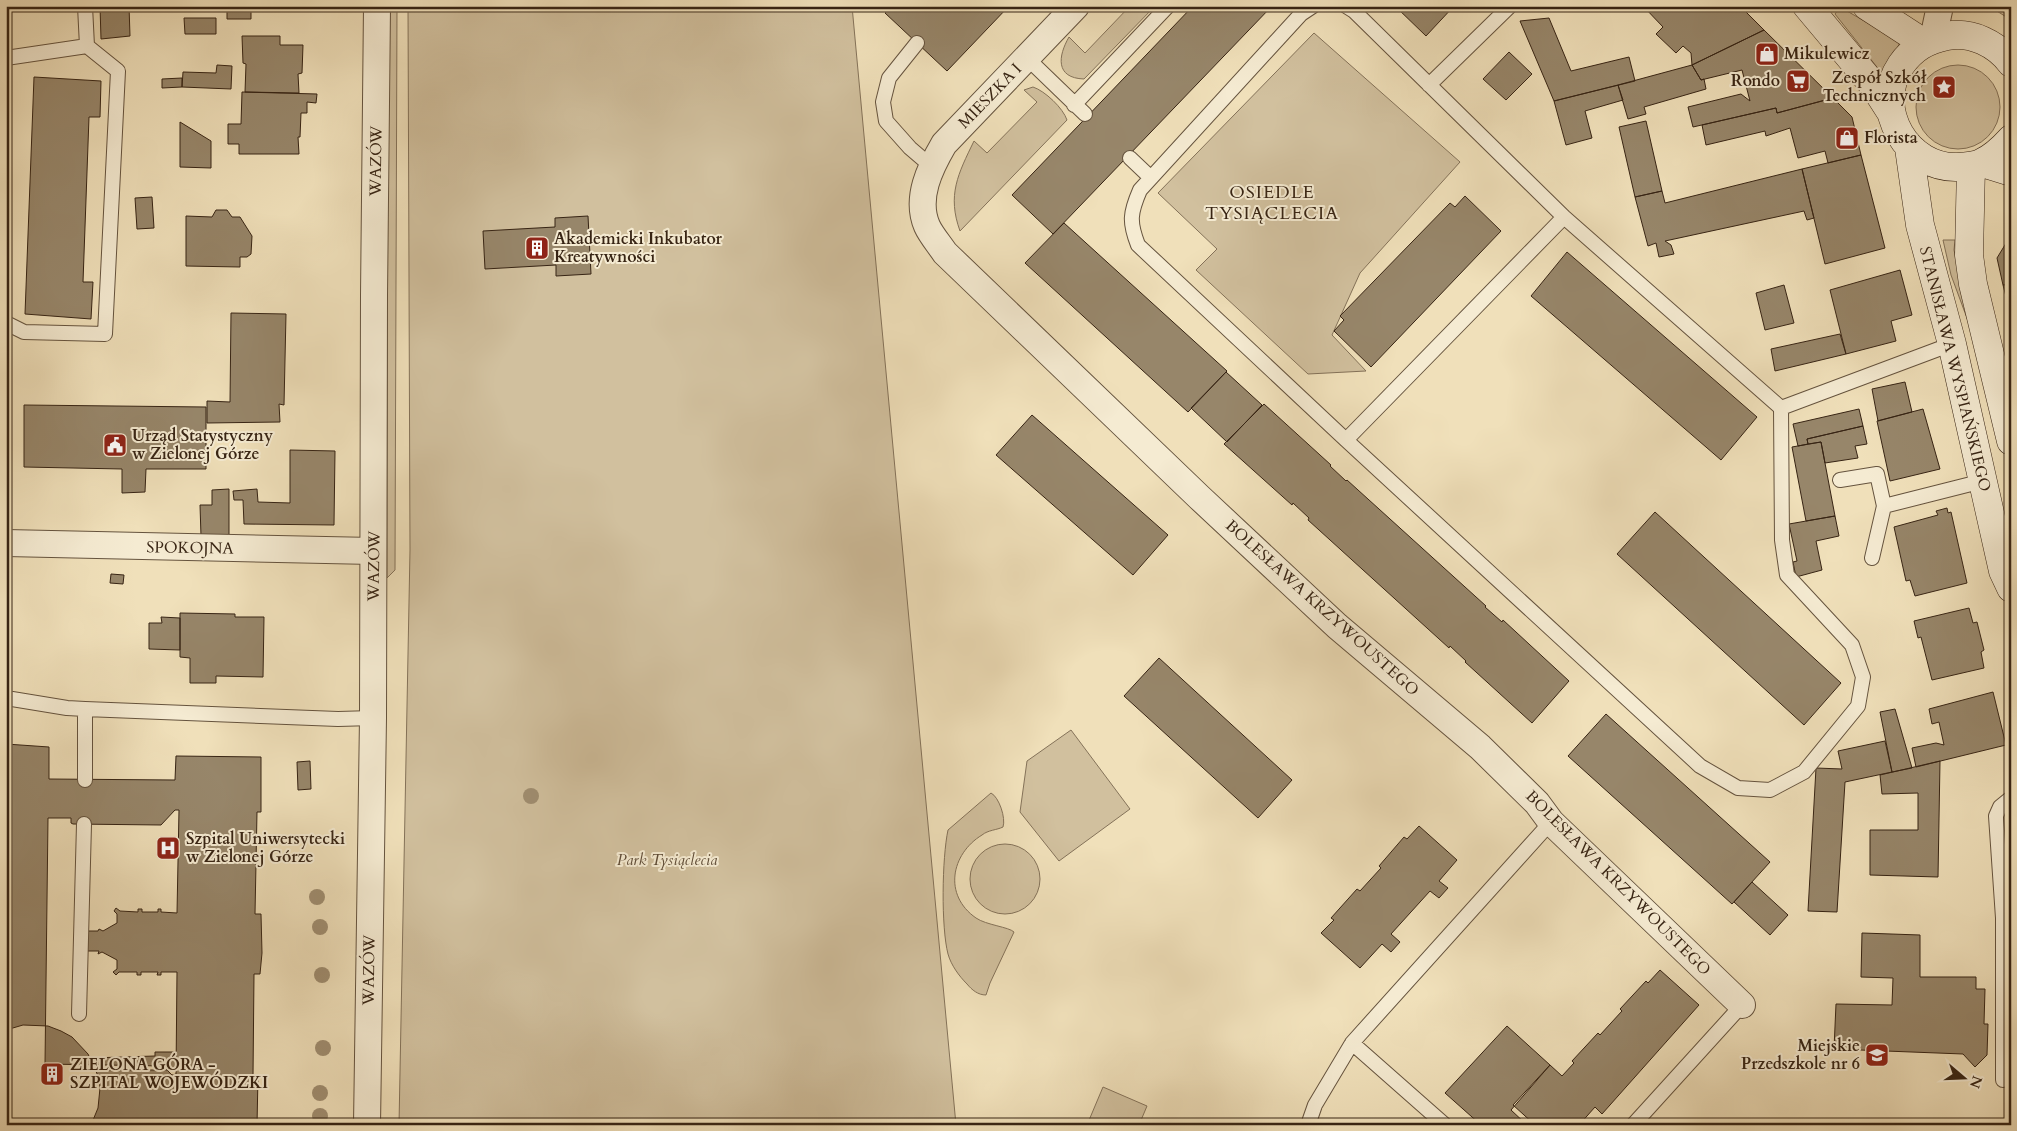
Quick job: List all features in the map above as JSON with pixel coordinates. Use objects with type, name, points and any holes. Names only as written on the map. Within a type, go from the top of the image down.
[{"type":"street","name":"WAZÓW","points":[[367,1125],[373,718],[378,6]]},
{"type":"street","name":"MIESZKA I","points":[[922,198],[932,166],[944,144],[1076,6]]},
{"type":"street","points":[[1807,6],[1874,86],[1890,111],[1894,124],[1908,148],[1927,161],[1949,167],[1977,164],[2011,172]]},
{"type":"street","points":[[1867,6],[1929,41]]},
{"type":"street","points":[[1929,41],[1940,6]]},
{"type":"street","points":[[1890,111],[1890,91],[1896,72],[1908,55],[1929,41],[1954,34],[1975,37],[1994,46],[2011,63]]},
{"type":"street","points":[[1977,164],[1999,152],[2011,139]]},
{"type":"street","name":"STANISŁAWA WYSPIAŃSKIEGO","points":[[1908,148],[1920,225],[1952,344],[2003,571],[2011,588]]},
{"type":"street","points":[[1977,164],[1969,255],[1973,284],[2011,441]]},
{"type":"street","name":"BOLESŁAWA KRZYWOUSTEGO","points":[[922,198],[926,226],[945,252],[1199,497],[1337,626],[1480,747],[1537,802],[1552,822],[1742,1005]]},
{"type":"street","name":"SPOKOJNA","points":[[6,543],[374,551]]},
{"type":"lane","points":[[84,6],[87,46]]},
{"type":"lane","points":[[1027,58],[1080,110],[1168,6]]},
{"type":"lane","points":[[1302,9],[1140,190],[1132,208],[1131,227],[1138,245],[1346,440],[1700,766],[1738,788],[1770,790],[1804,772],[1858,706],[1863,677],[1852,645],[1787,575],[1782,540],[1781,408],[1564,218],[1346,6]]},
{"type":"lane","points":[[1429,85],[1510,6]]},
{"type":"lane","points":[[917,43],[889,78],[883,102],[886,121],[910,148],[932,166]]},
{"type":"lane","points":[[6,58],[87,46],[118,70],[105,334],[24,332],[6,323]]},
{"type":"lane","points":[[1130,158],[1150,178]]},
{"type":"lane","points":[[1346,440],[1564,218]]},
{"type":"lane","points":[[1781,408],[1952,344]]},
{"type":"lane","points":[[1840,480],[1876,474],[1884,506],[1872,558]]},
{"type":"lane","points":[[1884,506],[1983,481]]},
{"type":"lane","points":[[6,698],[85,709],[333,719],[373,718]]},
{"type":"lane","points":[[85,709],[85,780]]},
{"type":"lane","points":[[2003,1080],[2003,918],[1996,816],[2000,807],[2011,798]]},
{"type":"lane","points":[[1308,1125],[1315,1105],[1352,1043],[1552,822]]},
{"type":"lane","points":[[79,1014],[84,824]]},
{"type":"lane","points":[[1633,1125],[1742,1005]]},
{"type":"lane","points":[[1352,1043],[1444,1125]]},
{"type":"green space","points":[[388,6],[397,6],[395,570],[387,578]]},
{"type":"green space","name":"Park Tysiąclecia","points":[[408,6],[852,6],[956,1125],[399,1125],[410,550]]},
{"type":"green space","points":[[1130,6],[1155,6],[1084,79],[1068,75],[1064,70],[1061,58],[1069,37],[1085,53]]},
{"type":"green space","points":[[1989,6],[2011,6],[2011,20]]},
{"type":"green space","points":[[1840,7],[1873,26],[1902,38],[1884,76],[1835,14]]},
{"type":"green space","points":[[1314,33],[1460,162],[1360,273],[1332,335],[1366,371],[1308,374],[1196,270],[1217,249],[1158,193]]},
{"type":"green space","points":[[1958,65],[1974,68],[1988,77],[1997,91],[2000,107],[1997,123],[1988,137],[1974,146],[1958,149],[1942,146],[1928,137],[1919,123],[1916,107],[1919,91],[1928,77],[1942,68]]},
{"type":"green space","points":[[1033,87],[1053,100],[1062,110],[1067,120],[960,231],[954,206],[954,195],[959,174],[974,141],[987,153],[1037,102],[1024,90]]},
{"type":"green space","points":[[1943,240],[1955,240],[1954,250],[1971,329],[1951,275]]},
{"type":"green space","points":[[1071,730],[1130,809],[1059,861],[1020,812],[1027,761]]},
{"type":"green space","points":[[991,793],[997,799],[1001,808],[1004,818],[1003,827],[984,833],[971,843],[963,853],[955,875],[955,887],[966,909],[980,920],[1014,932],[986,995],[983,995],[971,988],[958,974],[949,958],[944,927],[944,874],[948,830]]},
{"type":"green space","points":[[1005,844],[1018,847],[1030,854],[1037,866],[1040,879],[1037,892],[1030,904],[1018,911],[1005,914],[992,911],[980,904],[973,892],[970,879],[973,866],[980,854],[992,847]]},
{"type":"green space","points":[[1103,1087],[1147,1106],[1139,1125],[1087,1125]]},
{"type":"building","points":[[100,6],[129,6],[130,36],[101,39]]},
{"type":"building","points":[[227,6],[251,6],[251,19],[227,19]]},
{"type":"building","points":[[892,6],[1009,6],[947,71],[885,13]]},
{"type":"building","points":[[1193,6],[1272,6],[1053,234],[1012,195]]},
{"type":"building","points":[[1395,6],[1454,6],[1426,36]]},
{"type":"building","points":[[1643,6],[1740,6],[1764,30],[1692,65],[1691,53],[1683,46],[1676,53],[1656,34],[1663,27]]},
{"type":"building","points":[[184,18],[216,18],[216,34],[185,34]]},
{"type":"building","points":[[1549,18],[1571,71],[1629,57],[1635,81],[1554,101],[1520,21]]},
{"type":"building","points":[[1764,30],[1833,98],[1777,113],[1776,108],[1693,127],[1688,107],[1741,94],[1750,101],[1742,70],[1701,80],[1692,65]]},
{"type":"building","points":[[242,36],[280,36],[280,45],[303,45],[302,73],[298,74],[299,93],[245,92],[246,64],[243,63]]},
{"type":"building","points":[[1509,52],[1532,74],[1506,100],[1483,79]]},
{"type":"building","points":[[217,65],[232,66],[231,89],[182,87],[183,72],[216,73]]},
{"type":"building","points":[[1692,65],[1701,80],[1704,79],[1706,89],[1644,107],[1646,114],[1628,119],[1618,85]]},
{"type":"building","points":[[34,77],[101,81],[100,117],[89,117],[83,282],[93,282],[91,319],[25,314]]},
{"type":"building","points":[[182,78],[182,87],[162,88],[162,79]]},
{"type":"building","points":[[1618,85],[1623,100],[1585,111],[1592,138],[1566,145],[1554,101]]},
{"type":"building","points":[[242,92],[317,94],[316,103],[307,102],[307,113],[301,113],[300,137],[298,137],[299,154],[239,154],[239,144],[228,144],[228,124],[241,124]]},
{"type":"building","points":[[1833,98],[1852,117],[1861,155],[1828,163],[1825,151],[1798,158],[1790,128],[1766,136],[1765,131],[1706,145],[1702,125],[1776,108],[1777,113]]},
{"type":"building","points":[[1646,121],[1662,191],[1635,197],[1619,127]]},
{"type":"building","points":[[180,122],[211,141],[211,168],[180,167]]},
{"type":"building","points":[[1861,155],[1885,248],[1825,264],[1802,169]]},
{"type":"building","points":[[1802,169],[1814,218],[1807,220],[1804,211],[1665,241],[1671,245],[1674,254],[1659,257],[1656,243],[1648,246],[1635,197],[1662,191],[1665,203]]},
{"type":"building","points":[[1465,196],[1501,231],[1371,367],[1334,331],[1344,320],[1340,316],[1450,203],[1455,207]]},
{"type":"building","points":[[152,197],[154,228],[137,229],[135,198]]},
{"type":"building","points":[[216,210],[227,210],[232,217],[240,217],[252,236],[251,254],[247,257],[240,257],[240,267],[186,266],[186,216],[212,217]]},
{"type":"building","name":"Akademicki Inkubator Kreatywności","points":[[588,216],[591,274],[556,276],[556,265],[485,269],[483,231],[555,227],[555,218]]},
{"type":"building","points":[[1064,223],[1227,371],[1188,412],[1025,263]]},
{"type":"building","points":[[2011,235],[2011,284],[2003,285],[1997,258]]},
{"type":"building","points":[[1567,252],[1757,417],[1721,460],[1531,296]]},
{"type":"building","points":[[1900,270],[1912,315],[1891,321],[1896,341],[1846,354],[1830,290]]},
{"type":"building","points":[[2011,284],[2011,316],[2003,285]]},
{"type":"building","points":[[1784,285],[1794,323],[1765,330],[1756,293]]},
{"type":"building","points":[[231,313],[286,314],[284,405],[279,404],[280,422],[207,423],[207,401],[230,402]]},
{"type":"building","points":[[1840,334],[1846,354],[1775,371],[1771,349]]},
{"type":"building","points":[[1226,372],[1262,405],[1227,442],[1191,408]]},
{"type":"building","points":[[1905,382],[1912,412],[1878,421],[1872,389]]},
{"type":"building","points":[[1264,404],[1346,481],[1569,681],[1532,723],[1450,646],[1449,648],[1308,520],[1309,518],[1293,503],[1292,505],[1224,444]]},
{"type":"building","name":"Urząd Statystyczny w Zielonej Górze","points":[[24,405],[206,407],[206,469],[146,469],[145,492],[122,493],[122,469],[24,467]]},
{"type":"building","points":[[1859,409],[1863,426],[1807,439],[1808,444],[1798,446],[1793,424]]},
{"type":"building","points":[[1923,409],[1940,469],[1890,481],[1877,421]]},
{"type":"building","points":[[1032,415],[1168,535],[1133,575],[996,455]]},
{"type":"building","points":[[1863,426],[1867,444],[1855,446],[1858,458],[1825,463],[1821,442],[1808,444],[1807,439]]},
{"type":"building","points":[[1821,442],[1835,516],[1806,521],[1792,447]]},
{"type":"building","points":[[290,450],[335,451],[334,525],[244,524],[243,500],[234,500],[233,491],[257,489],[258,502],[290,503]]},
{"type":"building","points":[[229,489],[229,536],[201,536],[200,505],[212,505],[212,490]]},
{"type":"building","points":[[1947,508],[1948,513],[1951,512],[1967,583],[1915,596],[1910,580],[1906,581],[1894,527],[1938,515],[1936,511]]},
{"type":"building","points":[[1655,512],[1841,683],[1804,725],[1617,554]]},
{"type":"building","points":[[1835,516],[1839,536],[1816,541],[1822,570],[1796,577],[1793,562],[1797,561],[1789,524]]},
{"type":"building","points":[[111,574],[124,575],[123,584],[110,583]]},
{"type":"building","points":[[1969,608],[1973,623],[1977,622],[1984,650],[1981,652],[1984,668],[1932,680],[1921,637],[1918,638],[1914,621]]},
{"type":"building","points":[[180,613],[235,614],[235,617],[264,617],[263,677],[216,676],[216,683],[190,683],[190,658],[180,657]]},
{"type":"building","points":[[161,617],[180,618],[180,650],[149,649],[149,623],[162,623]]},
{"type":"building","points":[[1159,658],[1292,780],[1258,818],[1124,696]]},
{"type":"building","points":[[1993,692],[2006,745],[1916,767],[1912,748],[1936,743],[1944,745],[1939,722],[1932,724],[1929,709]]},
{"type":"building","points":[[1895,709],[1912,768],[1892,772],[1880,712]]},
{"type":"building","points":[[1606,714],[1770,862],[1732,904],[1568,756]]},
{"type":"building","points":[[1885,741],[1892,772],[1845,782],[1837,912],[1808,911],[1816,768],[1842,769],[1838,751]]},
{"type":"building","points":[[6,744],[49,747],[49,779],[175,780],[176,756],[261,757],[261,812],[257,812],[255,914],[261,914],[262,953],[260,974],[254,974],[253,1076],[258,1076],[257,1125],[6,1125]],"holes":[[[175,810],[179,810],[177,913],[161,912],[161,909],[158,909],[158,912],[142,912],[142,909],[138,909],[138,912],[120,911],[116,908],[114,911],[117,914],[117,923],[103,931],[99,929],[98,931],[85,931],[84,951],[99,951],[98,954],[102,952],[117,960],[117,969],[113,972],[116,975],[119,972],[137,972],[137,975],[141,975],[141,972],[158,972],[157,975],[161,975],[161,972],[177,972],[176,1074],[172,1075],[163,1066],[45,1064],[48,818],[71,818],[71,823],[73,824],[161,825]]]},
{"type":"building","points":[[310,761],[311,789],[298,790],[297,762]]},
{"type":"building","points":[[1940,761],[1938,877],[1870,875],[1870,830],[1918,830],[1918,793],[1882,794],[1880,775]]},
{"type":"building","points":[[1419,826],[1457,860],[1439,881],[1448,888],[1439,898],[1430,891],[1391,934],[1400,942],[1391,952],[1382,944],[1360,968],[1321,933],[1334,920],[1331,918],[1357,889],[1360,891],[1381,868],[1379,866],[1404,837],[1407,839]]},
{"type":"building","points":[[1752,882],[1788,915],[1770,935],[1734,902]]},
{"type":"building","name":"Miejskie Przedszkole nr 6","points":[[1862,933],[1920,935],[1920,977],[1976,977],[1976,989],[1985,989],[1984,1024],[1988,1024],[1987,1055],[1975,1067],[1963,1054],[1834,1049],[1836,1004],[1892,1005],[1893,978],[1861,977]]},
{"type":"building","points":[[1660,970],[1699,1005],[1602,1114],[1595,1107],[1579,1125],[1535,1125],[1513,1105],[1550,1065],[1562,1076],[1574,1063],[1572,1061],[1622,1011],[1620,1009],[1646,981],[1648,983]]},
{"type":"building","name":"ZIELONA GÓRA - SZPITAL WOJEWÓDZKI","points":[[23,1025],[48,1026],[61,1031],[72,1037],[88,1054],[99,1078],[100,1088],[98,1108],[91,1125],[6,1125],[6,1030]]},
{"type":"building","points":[[1507,1026],[1550,1065],[1511,1110],[1527,1125],[1481,1125],[1445,1093]]},
{"type":"building","points":[[155,1052],[176,1052],[176,1070],[96,1070],[90,1058],[155,1056]]},
{"type":"place","name":"Mikulewicz","points":[[1767,54]]},
{"type":"place","name":"Rondo","points":[[1798,81]]},
{"type":"place","name":"Zespół Szkół Technicznych","points":[[1944,87]]},
{"type":"place","name":"Florista","points":[[1847,138]]},
{"type":"place","name":"Akademicki Inkubator Kreatywności","points":[[537,248]]},
{"type":"place","name":"Urząd Statystyczny w Zielonej Górze","points":[[115,445]]},
{"type":"place","name":"Szpital Uniwersytecki w Zielonej Górze","points":[[168,848]]},
{"type":"place","name":"Miejskie Przedszkole nr 6","points":[[1877,1055]]},
{"type":"place","name":"ZIELONA GÓRA - SZPITAL WOJEWÓDZKI","points":[[52,1074]]},
{"type":"district","name":"OSIEDLE TYSIĄCLECIA","points":[[1272,202]]}]
